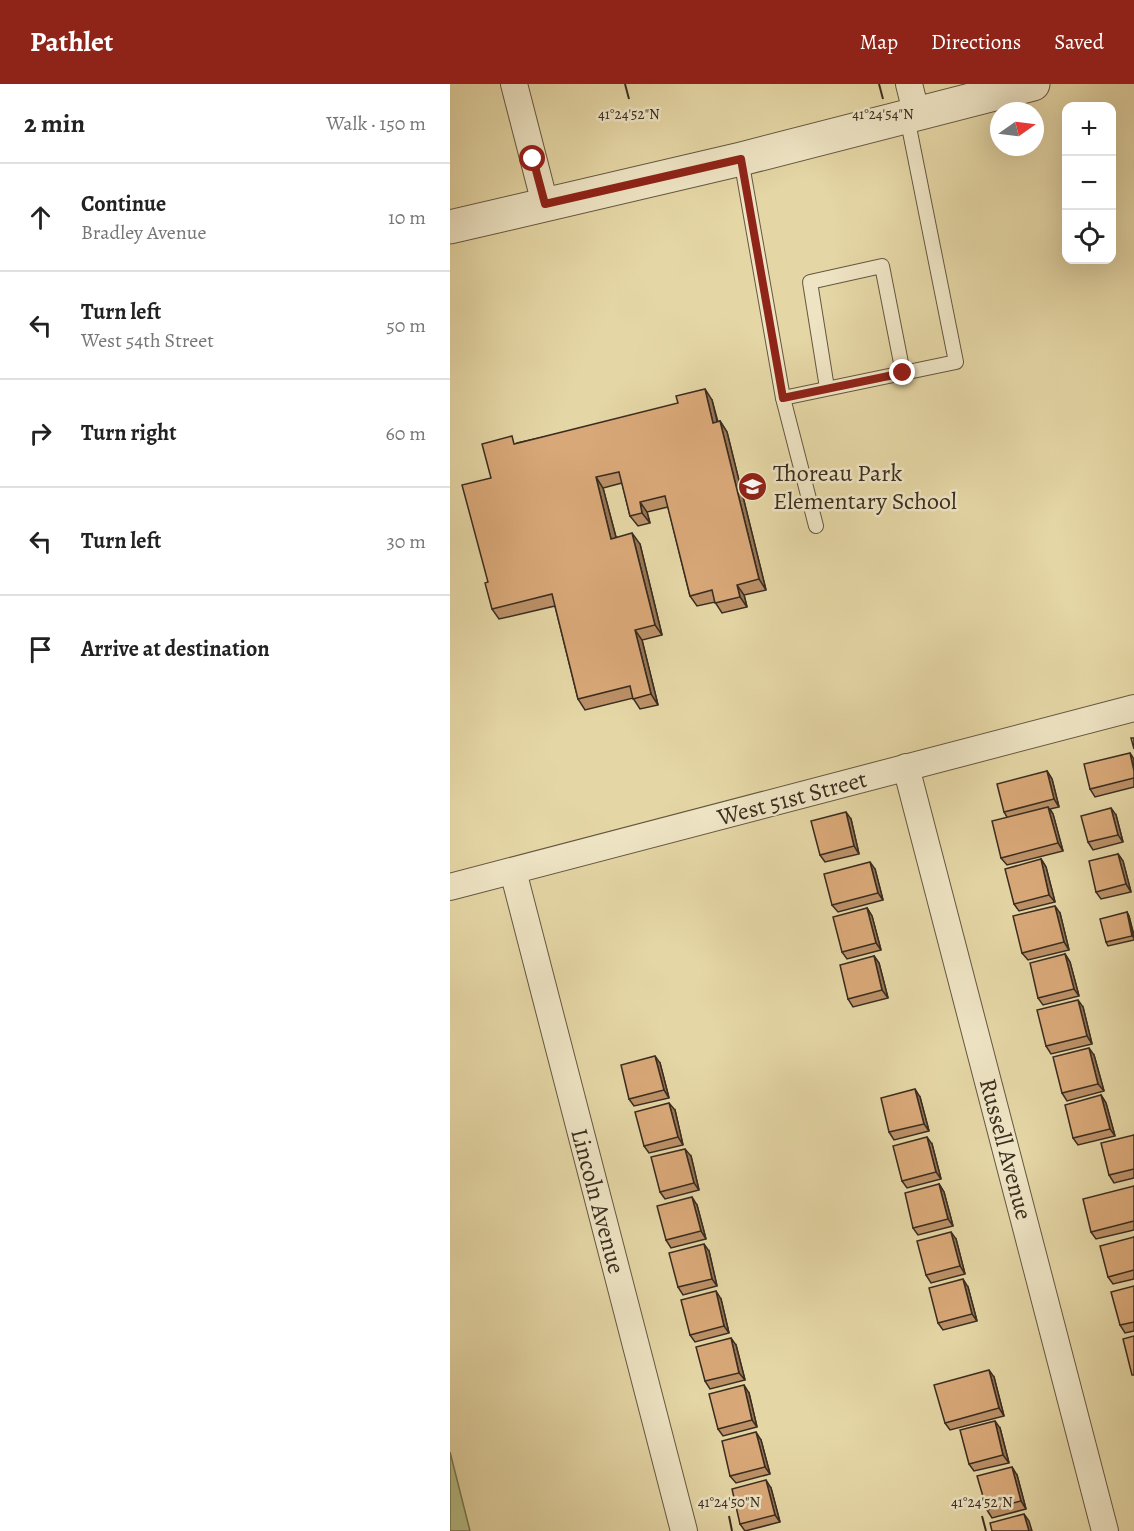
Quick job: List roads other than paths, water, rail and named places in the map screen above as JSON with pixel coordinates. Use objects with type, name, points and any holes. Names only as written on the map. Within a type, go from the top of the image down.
[{"type":"street","points":[[514,84],[545,204]]},
{"type":"street","points":[[450,227],[741,159],[910,104],[1033,84]]},
{"type":"street","name":"West 51st Street","points":[[450,887],[1134,708]]},
{"type":"street","name":"Russell Avenue","points":[[906,767],[1105,1531]]},
{"type":"street","name":"Lincoln Avenue","points":[[513,871],[684,1531]]},
{"type":"lane","points":[[783,398],[956,362],[910,104]]},
{"type":"lane","points":[[741,159],[783,398],[816,526]]},
{"type":"lane","points":[[827,388],[810,282],[882,266],[903,373]]},
{"type":"place","name":"Thoreau Park Elementary School","points":[[752,487]]}]
